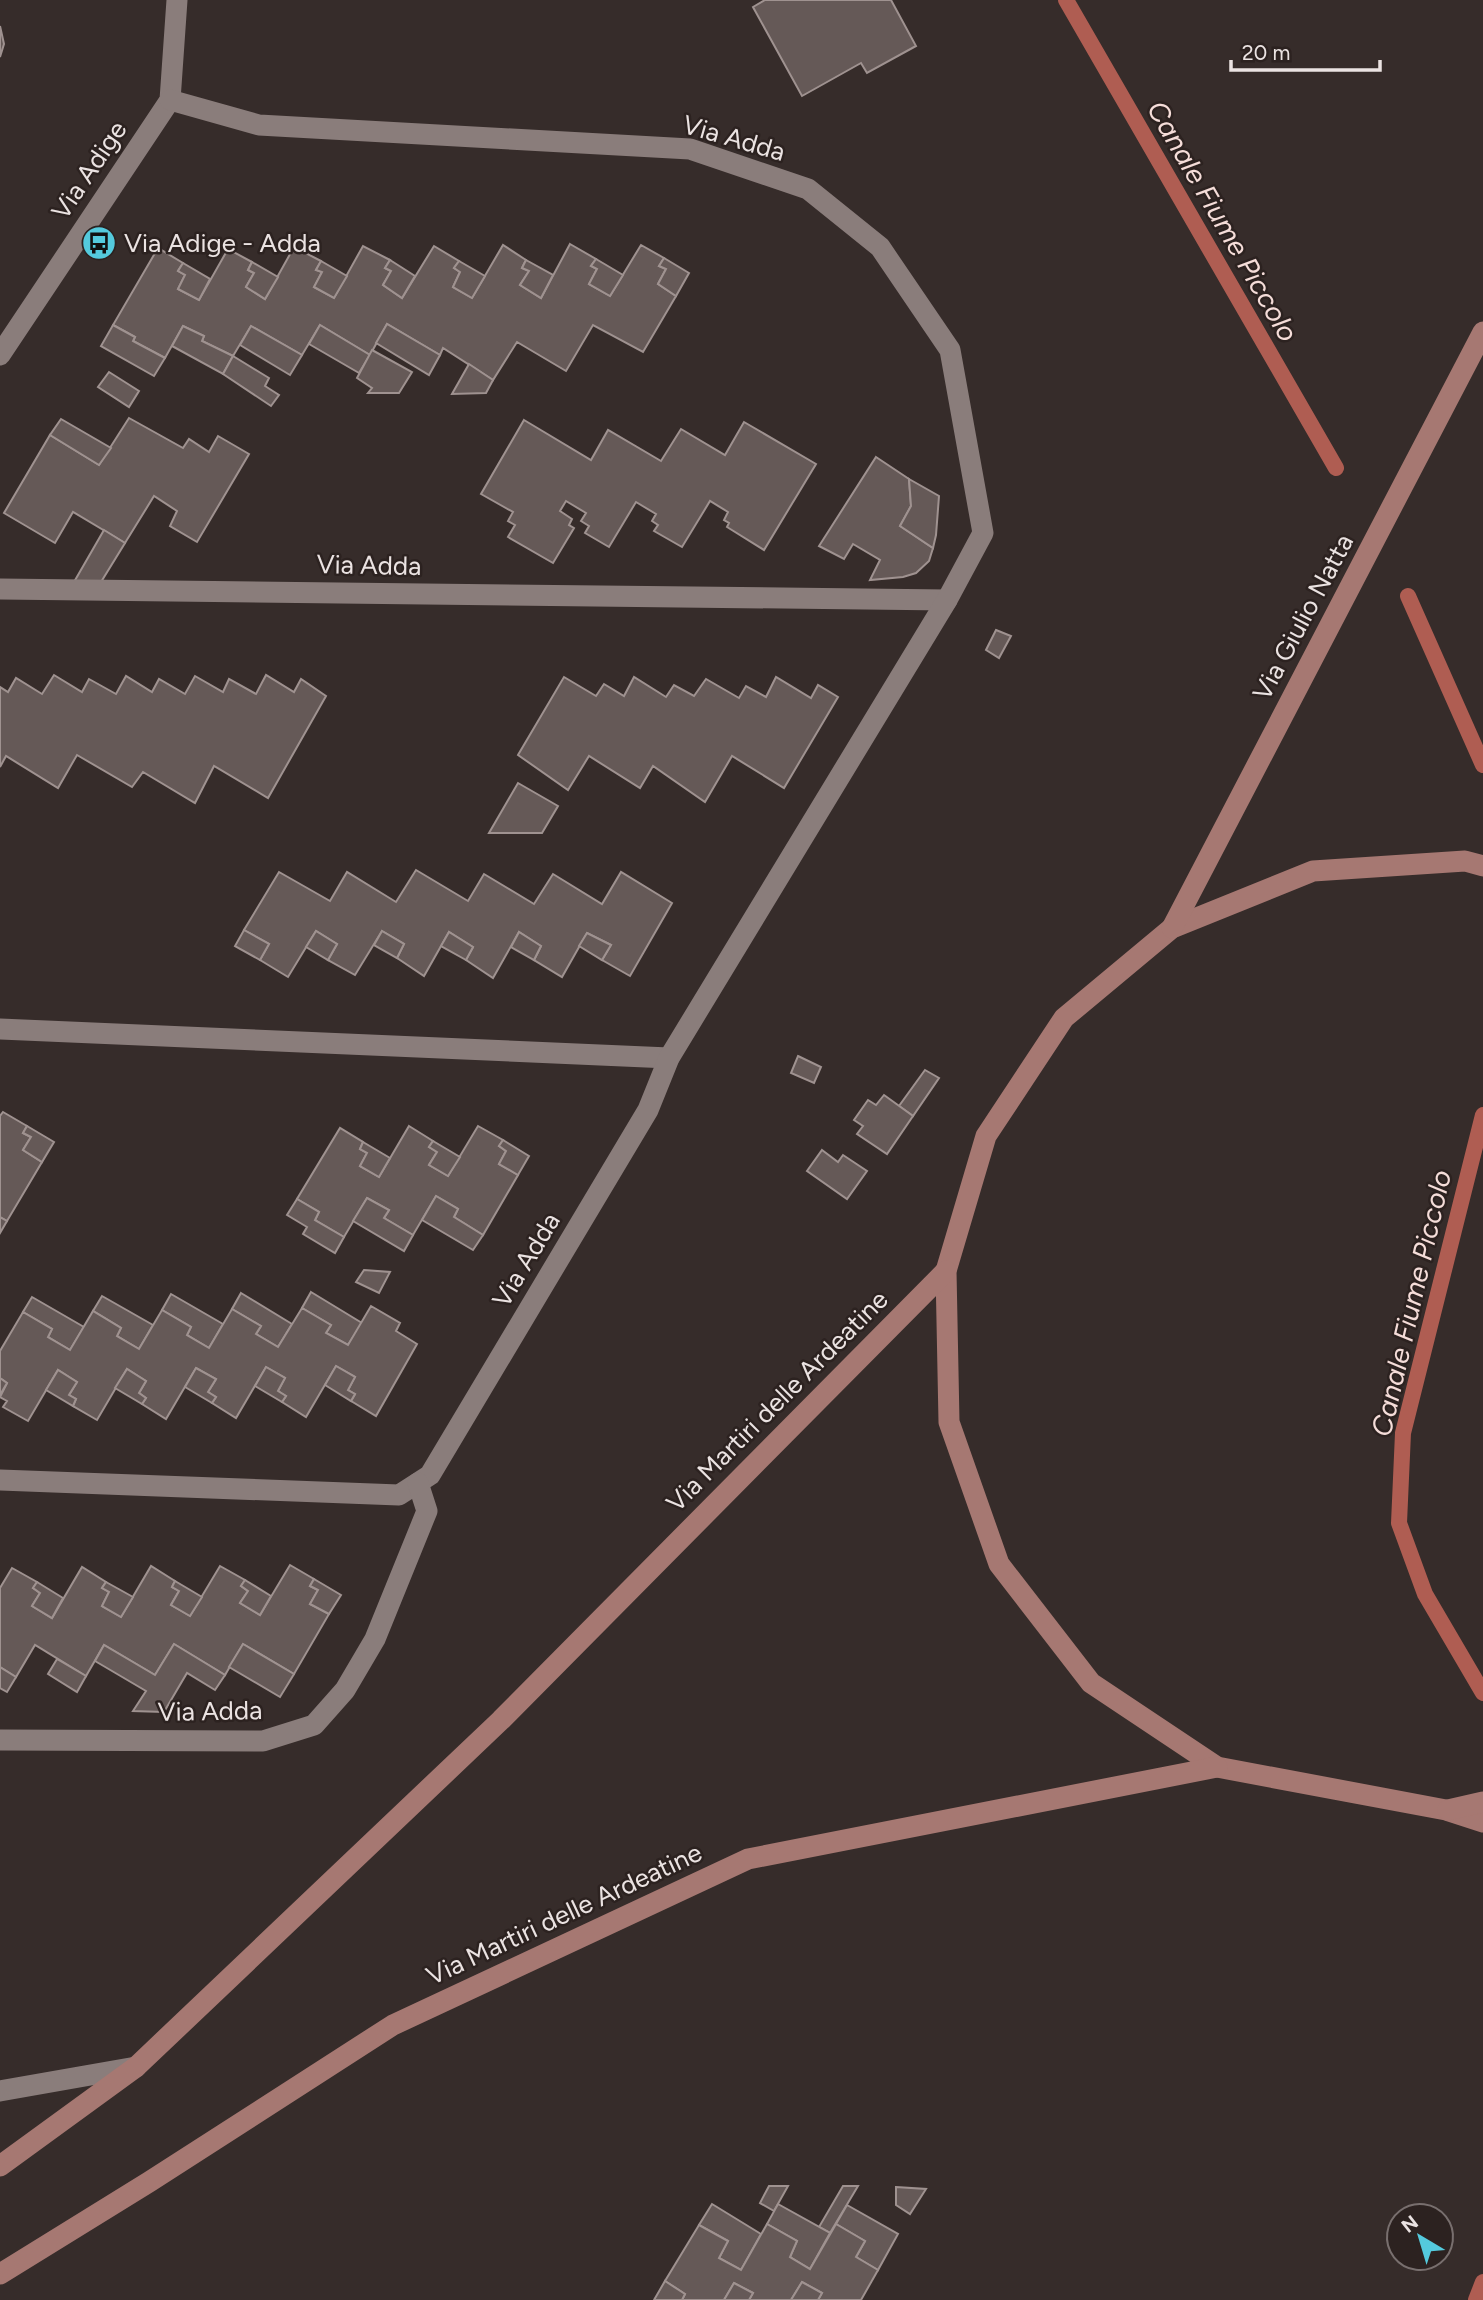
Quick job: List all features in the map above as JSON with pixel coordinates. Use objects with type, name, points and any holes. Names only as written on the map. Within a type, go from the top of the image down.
[{"type":"street","name":"Via Adige","points":[[0,355],[170,100],[177,0]]},
{"type":"street","name":"Via Adda","points":[[0,1740],[263,1741],[314,1726],[345,1690],[375,1639],[427,1511],[418,1483],[429,1475],[648,1110],[669,1058],[947,600],[983,533],[950,349],[880,247],[808,189],[690,149],[259,125],[170,100]]},
{"type":"street","name":"Via Giulio Natta","points":[[1172,928],[1483,332]]},
{"type":"street","name":"Via Adda","points":[[0,589],[947,600]]},
{"type":"street","points":[[1483,866],[1465,861],[1312,871],[1172,928],[1063,1018],[986,1136],[946,1271],[949,1422],[999,1564],[1091,1684],[1217,1767],[1446,1810],[1483,1822]]},
{"type":"street","points":[[0,1029],[669,1058]]},
{"type":"street","name":"Via Martiri delle Ardeatine","points":[[0,2166],[136,2067],[501,1720],[946,1271]]},
{"type":"street","points":[[0,1480],[399,1495],[418,1483]]},
{"type":"street","name":"Via Martiri delle Ardeatine","points":[[0,2274],[393,2025],[748,1859],[1217,1767]]},
{"type":"street","points":[[1446,1810],[1483,1802]]},
{"type":"street","points":[[0,2091],[136,2067]]},
{"type":"building","points":[[765,0],[891,0],[916,46],[867,73],[861,63],[802,96],[753,7]]},
{"type":"building","points":[[0,26],[4,44],[0,57]]},
{"type":"building","points":[[570,244],[596,259],[591,266],[597,269],[589,284],[610,296],[641,245],[664,258],[659,266],[666,269],[658,284],[676,296],[643,352],[593,325],[566,371],[517,342],[493,380],[443,348],[440,355],[387,324],[370,355],[320,325],[302,355],[251,326],[233,356],[202,341],[204,336],[183,326],[165,358],[133,341],[135,337],[113,325],[158,248],[183,263],[178,271],[185,275],[178,289],[199,300],[228,249],[252,262],[248,270],[254,273],[246,287],[265,299],[294,247],[321,261],[316,270],[322,272],[314,287],[334,298],[363,246],[390,260],[385,268],[391,271],[383,285],[402,298],[434,246],[459,261],[454,268],[460,272],[453,287],[472,298],[503,245],[526,260],[522,268],[529,271],[520,285],[541,298]]},
{"type":"building","points":[[664,258],[689,273],[676,296],[658,284],[666,269],[659,266]]},
{"type":"building","points":[[596,259],[623,275],[610,296],[589,284],[597,269],[591,266]]},
{"type":"building","points":[[390,260],[415,276],[402,298],[383,285],[391,271],[385,268]]},
{"type":"building","points":[[526,260],[553,275],[541,298],[520,285],[529,271],[522,268]]},
{"type":"building","points":[[321,261],[347,276],[334,298],[314,287],[322,272],[316,270]]},
{"type":"building","points":[[459,261],[485,276],[472,298],[453,287],[460,272],[454,268]]},
{"type":"building","points":[[252,262],[278,277],[265,299],[246,287],[254,273],[248,270]]},
{"type":"building","points":[[183,263],[210,279],[199,300],[178,289],[185,275],[178,271]]},
{"type":"building","points":[[387,324],[440,355],[429,375],[376,343]]},
{"type":"building","points":[[113,325],[135,337],[133,341],[165,358],[154,376],[101,346]]},
{"type":"building","points":[[320,325],[370,355],[359,373],[309,344]]},
{"type":"building","points":[[183,326],[204,336],[202,341],[233,356],[223,374],[172,346]]},
{"type":"building","points":[[251,326],[302,355],[290,375],[240,345]]},
{"type":"building","points":[[372,350],[412,372],[399,393],[368,393],[372,388],[357,378]]},
{"type":"building","points":[[233,356],[269,378],[265,386],[279,395],[271,406],[223,374]]},
{"type":"building","points":[[469,364],[493,380],[486,393],[452,394]]},
{"type":"building","points":[[109,372],[139,391],[129,407],[98,387]]},
{"type":"building","points":[[129,418],[183,448],[189,439],[209,452],[218,436],[249,454],[197,542],[170,526],[177,511],[154,496],[125,543],[73,512],[55,543],[4,513],[50,435],[99,465]]},
{"type":"building","points":[[61,419],[111,448],[99,465],[50,435]]},
{"type":"building","points":[[524,420],[591,460],[608,430],[661,461],[681,429],[725,455],[744,422],[816,464],[764,550],[727,527],[729,523],[724,520],[728,512],[710,501],[682,547],[654,531],[658,525],[652,521],[656,514],[636,502],[609,547],[585,533],[589,526],[581,521],[586,513],[566,501],[560,511],[572,519],[569,525],[574,528],[553,563],[508,537],[515,525],[508,521],[513,512],[481,494]]},
{"type":"building","points":[[876,457],[909,479],[911,506],[900,526],[933,548],[929,561],[916,573],[870,580],[880,560],[853,544],[844,559],[819,546]]},
{"type":"building","points":[[909,479],[939,496],[933,548],[900,526],[911,506]]},
{"type":"building","points":[[104,530],[125,543],[101,582],[74,582]]},
{"type":"building","points":[[996,630],[1011,636],[999,658],[986,650]]},
{"type":"building","points":[[54,675],[82,692],[89,679],[116,694],[126,676],[152,692],[159,679],[185,694],[195,676],[223,692],[229,679],[256,694],[266,675],[294,692],[301,679],[326,696],[268,798],[214,766],[195,803],[143,772],[132,787],[77,755],[58,788],[6,756],[0,767],[0,687],[8,692],[16,678],[42,694]]},
{"type":"building","points":[[564,677],[596,696],[604,684],[624,696],[634,677],[666,697],[674,685],[694,696],[706,679],[739,698],[746,686],[766,697],[776,677],[811,698],[818,685],[838,697],[784,788],[732,756],[705,802],[653,766],[640,788],[589,756],[568,790],[518,755]]},
{"type":"building","points":[[518,783],[558,806],[542,833],[489,833]]},
{"type":"building","points":[[416,870],[468,901],[484,874],[534,904],[553,874],[602,904],[621,872],[672,903],[630,976],[602,960],[611,945],[587,933],[562,977],[534,960],[541,946],[519,932],[493,978],[466,960],[473,947],[449,932],[424,976],[397,958],[404,944],[382,931],[355,975],[328,960],[337,944],[316,931],[288,977],[260,960],[269,944],[244,930],[279,872],[330,901],[347,872],[396,902]]},
{"type":"building","points":[[244,930],[269,944],[260,960],[235,946]]},
{"type":"building","points":[[316,931],[337,944],[328,960],[306,947]]},
{"type":"building","points":[[382,931],[404,944],[397,958],[374,945]]},
{"type":"building","points":[[449,932],[473,947],[466,960],[441,946]]},
{"type":"building","points":[[519,932],[541,946],[534,960],[511,947]]},
{"type":"building","points":[[587,933],[611,945],[602,960],[579,946]]},
{"type":"building","points":[[798,1056],[821,1067],[814,1083],[791,1073]]},
{"type":"building","points":[[925,1070],[939,1078],[913,1116],[899,1106]]},
{"type":"building","points":[[884,1095],[913,1116],[887,1154],[857,1134],[863,1126],[854,1120],[868,1100],[876,1105]]},
{"type":"building","points":[[3,1112],[27,1126],[23,1133],[31,1137],[23,1150],[42,1162],[7,1221],[0,1217],[0,1116]]},
{"type":"building","points":[[27,1126],[54,1142],[42,1162],[23,1150],[31,1137],[23,1133]]},
{"type":"building","points":[[409,1126],[433,1141],[429,1147],[437,1152],[429,1165],[448,1176],[478,1126],[503,1140],[499,1146],[506,1151],[499,1164],[518,1175],[483,1235],[454,1217],[458,1209],[436,1196],[413,1235],[384,1218],[389,1210],[367,1198],[344,1237],[315,1220],[319,1212],[297,1199],[340,1128],[363,1142],[360,1149],[367,1153],[360,1166],[379,1177]]},
{"type":"building","points":[[503,1140],[529,1156],[518,1175],[499,1164],[506,1151],[499,1146]]},
{"type":"building","points":[[433,1141],[460,1157],[448,1176],[429,1165],[437,1152],[429,1147]]},
{"type":"building","points":[[363,1142],[390,1158],[379,1177],[360,1166],[367,1153],[360,1149]]},
{"type":"building","points":[[822,1150],[838,1162],[843,1155],[867,1171],[847,1199],[807,1171]]},
{"type":"building","points":[[436,1196],[458,1209],[454,1217],[483,1235],[473,1250],[422,1220]]},
{"type":"building","points":[[367,1198],[389,1210],[384,1218],[413,1235],[404,1251],[353,1221]]},
{"type":"building","points":[[297,1199],[319,1212],[315,1220],[344,1237],[335,1253],[303,1234],[307,1227],[287,1215]]},
{"type":"building","points":[[0,1217],[7,1221],[0,1233]]},
{"type":"building","points":[[364,1270],[390,1272],[379,1293],[356,1282]]},
{"type":"building","points":[[311,1292],[362,1323],[348,1345],[326,1333],[331,1325],[302,1308]]},
{"type":"building","points":[[241,1293],[292,1324],[278,1347],[256,1334],[261,1326],[232,1309]]},
{"type":"building","points":[[171,1294],[223,1324],[209,1348],[187,1335],[191,1327],[162,1310]]},
{"type":"building","points":[[102,1296],[153,1325],[139,1349],[117,1336],[121,1328],[93,1311]]},
{"type":"building","points":[[32,1297],[84,1327],[70,1350],[48,1337],[52,1329],[23,1312]]},
{"type":"building","points":[[371,1306],[400,1323],[396,1331],[417,1344],[376,1416],[351,1401],[355,1394],[348,1390],[355,1377],[336,1366],[306,1417],[282,1402],[286,1396],[278,1391],[285,1378],[266,1367],[236,1418],[212,1403],[216,1397],[208,1392],[216,1379],[196,1368],[166,1419],[142,1404],[146,1398],[139,1393],[146,1381],[127,1369],[97,1420],[73,1406],[76,1399],[69,1395],[77,1382],[58,1370],[28,1421],[3,1407],[7,1401],[0,1397],[7,1383],[0,1378],[0,1351],[23,1312],[52,1329],[48,1337],[70,1350],[93,1311],[121,1328],[117,1336],[139,1349],[162,1310],[191,1327],[187,1335],[209,1348],[232,1309],[261,1326],[256,1334],[278,1347],[302,1308],[331,1325],[326,1333],[348,1345]]},
{"type":"building","points":[[336,1366],[355,1377],[348,1390],[355,1394],[351,1401],[325,1385]]},
{"type":"building","points":[[266,1367],[285,1378],[278,1391],[286,1396],[282,1402],[255,1386]]},
{"type":"building","points":[[196,1368],[216,1379],[208,1392],[216,1397],[212,1403],[185,1387]]},
{"type":"building","points":[[127,1369],[146,1381],[139,1393],[146,1398],[142,1404],[115,1388]]},
{"type":"building","points":[[58,1370],[77,1382],[69,1395],[76,1399],[73,1406],[46,1390]]},
{"type":"building","points":[[0,1378],[7,1383],[0,1395]]},
{"type":"building","points":[[290,1565],[314,1579],[310,1586],[318,1590],[310,1604],[329,1614],[294,1674],[243,1644],[225,1675],[174,1644],[155,1675],[104,1645],[86,1676],[35,1645],[16,1677],[0,1667],[0,1588],[12,1568],[37,1582],[33,1588],[40,1593],[32,1606],[52,1618],[82,1567],[106,1582],[102,1588],[109,1592],[102,1606],[121,1617],[151,1566],[175,1581],[172,1587],[179,1591],[171,1605],[190,1616],[220,1566],[245,1580],[241,1586],[248,1591],[240,1603],[260,1615]]},
{"type":"building","points":[[314,1579],[341,1595],[329,1614],[310,1604],[318,1590],[310,1586]]},
{"type":"building","points":[[245,1580],[271,1596],[260,1615],[240,1603],[248,1591],[241,1586]]},
{"type":"building","points":[[175,1581],[202,1597],[190,1616],[171,1605],[179,1591],[172,1587]]},
{"type":"building","points":[[37,1582],[63,1598],[52,1618],[32,1606],[40,1593],[33,1588]]},
{"type":"building","points":[[106,1582],[133,1597],[121,1617],[102,1606],[109,1592],[102,1588]]},
{"type":"building","points":[[174,1644],[225,1675],[215,1690],[187,1673],[164,1712],[133,1711],[146,1691],[95,1661],[104,1645],[155,1675]]},
{"type":"building","points":[[243,1644],[294,1674],[280,1697],[229,1667]]},
{"type":"building","points":[[57,1659],[86,1676],[77,1692],[48,1674]]},
{"type":"building","points":[[0,1667],[16,1677],[7,1692],[0,1688]]},
{"type":"building","points":[[769,2186],[788,2186],[774,2211],[760,2203]]},
{"type":"building","points":[[843,2186],[858,2186],[830,2233],[819,2227]]},
{"type":"building","points":[[896,2187],[926,2189],[910,2214],[896,2205]]},
{"type":"building","points":[[712,2204],[761,2234],[741,2270],[719,2258],[728,2241],[699,2225]]},
{"type":"building","points":[[778,2204],[830,2233],[810,2269],[790,2257],[797,2241],[767,2224]]},
{"type":"building","points":[[847,2205],[898,2234],[878,2270],[856,2257],[865,2241],[836,2224]]},
{"type":"building","points":[[767,2224],[797,2241],[790,2257],[810,2269],[836,2224],[865,2241],[856,2257],[878,2270],[861,2300],[818,2300],[822,2293],[802,2282],[791,2300],[749,2300],[753,2293],[734,2283],[724,2300],[682,2300],[685,2294],[665,2281],[699,2225],[728,2241],[719,2258],[741,2270]]},
{"type":"building","points":[[665,2281],[685,2294],[682,2300],[654,2300]]},
{"type":"building","points":[[802,2282],[822,2293],[818,2300],[791,2300]]},
{"type":"building","points":[[734,2283],[753,2293],[749,2300],[724,2300]]},
{"type":"waterway","name":"Canale Fiume Piccolo","points":[[1066,0],[1336,468]]},
{"type":"waterway","name":"Canale Fiume Piccolo","points":[[1408,596],[1483,765]]},
{"type":"waterway","name":"Canale Fiume Piccolo","points":[[1483,1115],[1403,1433],[1399,1523],[1425,1594],[1483,1693]]},
{"type":"waterway","name":"Canale Fiume Piccolo","points":[[1476,2300],[1483,2282]]},
{"type":"place","name":"Via Adige - Adda","points":[[99,243]]}]
